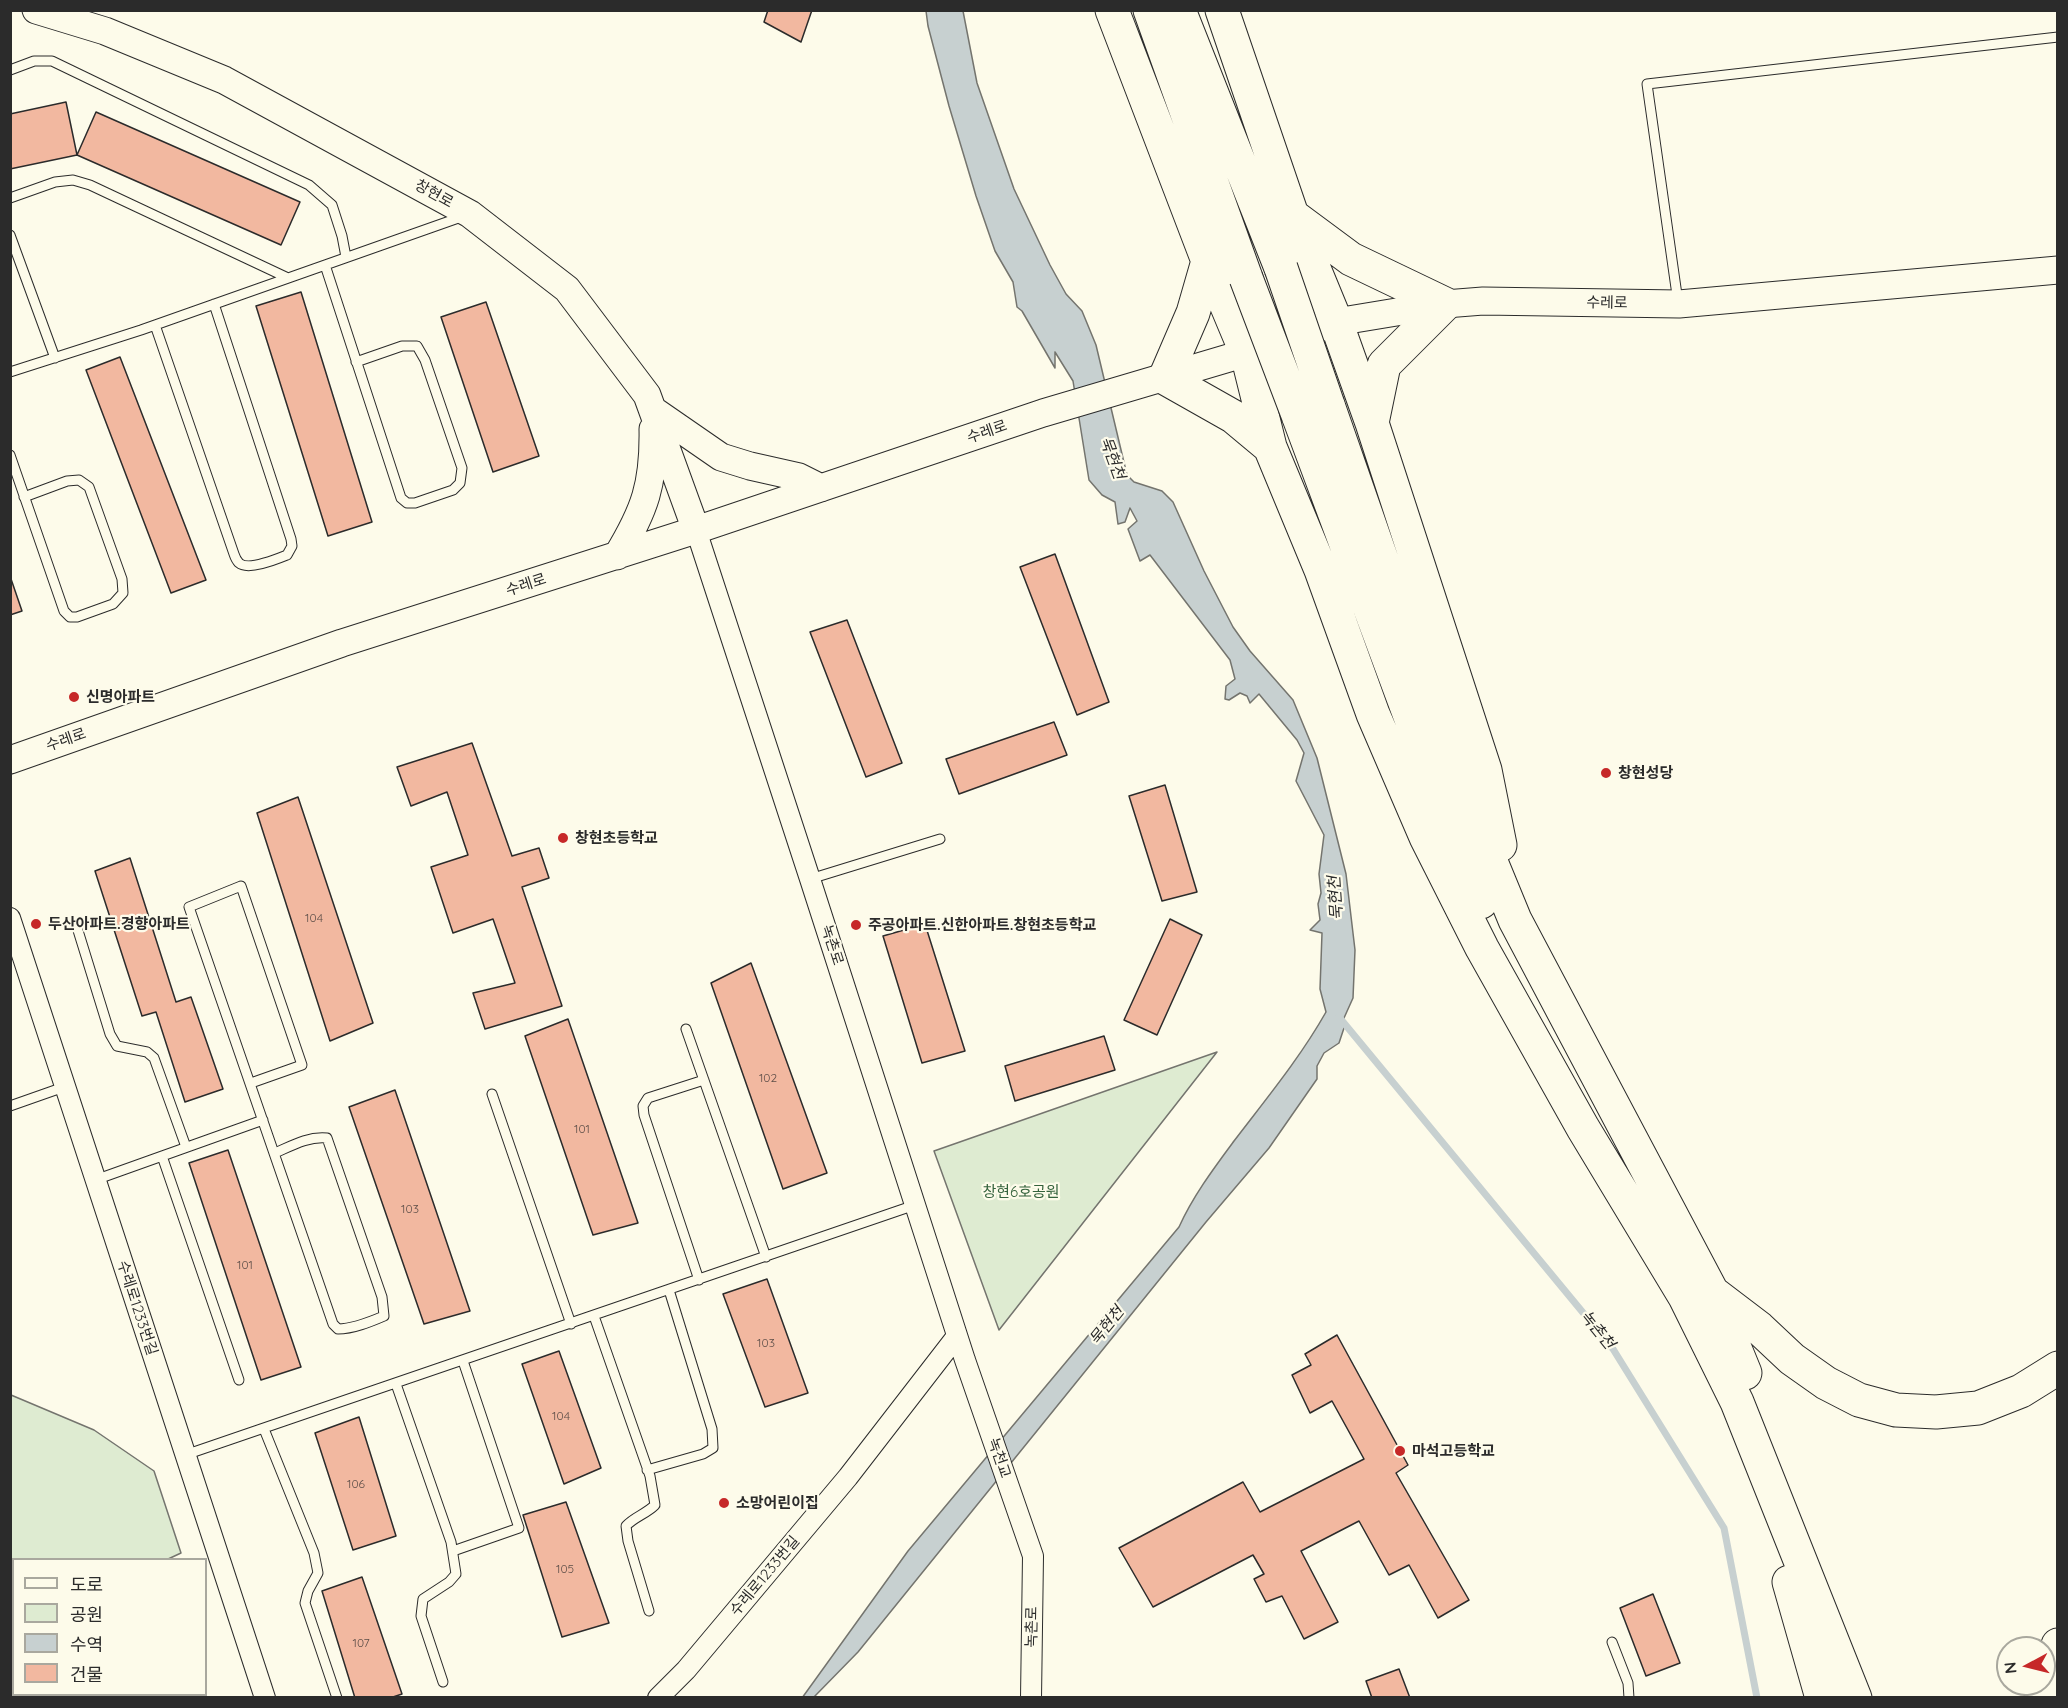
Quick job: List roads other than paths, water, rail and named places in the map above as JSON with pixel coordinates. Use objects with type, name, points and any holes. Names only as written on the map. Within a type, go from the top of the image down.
[{"type":"highway","points":[[1112,10],[1208,261],[1247,354],[1270,447],[1321,570],[1373,714],[1426,837],[1482,948],[1583,1128],[1685,1297],[1737,1402],[1855,1698]]},
{"type":"highway","points":[[1150,10],[1246,278],[1313,410],[1515,920],[1712,1292],[1876,1698]]},
{"type":"highway","points":[[1179,10],[1281,268],[1313,410],[1471,880],[1583,1128]]},
{"type":"highway","points":[[1222,10],[1292,215],[1336,322],[1372,423],[1485,770],[1515,920]]},
{"type":"highway","points":[[1292,215],[1351,259],[1445,304],[1384,365],[1372,423]]},
{"type":"highway","points":[[1208,261],[1193,313],[1165,378],[1234,417],[1270,447]]},
{"type":"highway","points":[[1712,1292],[1759,1328],[1791,1359],[1826,1383],[1859,1400],[1896,1410],[1936,1412],[1978,1408],[2020,1391],[2058,1368]]},
{"type":"highway","points":[[1737,1402],[1822,1698]]},
{"type":"highway","points":[[2041,1698],[2058,1645]]},
{"type":"main road","name":"창현로","points":[[36,10],[105,31],[224,80],[470,214],[567,289],[647,395],[696,530]]},
{"type":"main road","name":"수레로","points":[[10,760],[342,643],[617,556],[1043,413],[1247,354],[1336,322],[1445,304],[1483,301],[1679,304],[2058,270]]},
{"type":"main road","points":[[652,410],[721,457],[799,477],[821,488]]},
{"type":"main road","points":[[617,556],[636,525],[645,501],[654,453],[652,410]]},
{"type":"street","name":"녹촌로","points":[[696,530],[964,1360]]},
{"type":"street","name":"수레로1233번길","points":[[10,918],[265,1698]]},
{"type":"street","name":"수레로1233번길","points":[[658,1698],[686,1671],[848,1477],[957,1336]]},
{"type":"street","name":"녹천교","points":[[964,1360],[1033,1556]]},
{"type":"street","name":"녹촌로","points":[[1031,1698],[1033,1556]]},
{"type":"lane","points":[[1679,304],[1647,84],[2058,37]]},
{"type":"lane","points":[[10,70],[34,61],[52,61],[309,185],[332,205],[346,257]]},
{"type":"lane","points":[[10,198],[55,182],[73,180],[288,278]]},
{"type":"lane","points":[[10,372],[155,325],[470,214]]},
{"type":"lane","points":[[10,236],[55,358]]},
{"type":"lane","points":[[325,265],[356,362],[401,498],[407,503],[415,503],[453,490],[460,483],[462,468],[425,360],[417,346],[402,346],[356,362]]},
{"type":"lane","points":[[155,325],[234,554],[239,563],[247,566],[271,561],[287,555],[292,546],[291,539],[214,304]]},
{"type":"lane","points":[[10,455],[24,497],[64,611],[70,617],[77,617],[113,604],[123,593],[122,579],[89,487],[79,480],[67,481],[24,497]]},
{"type":"lane","points":[[810,879],[940,839]]},
{"type":"lane","points":[[251,1083],[303,1065],[242,886],[189,907],[333,1324],[338,1329],[343,1329],[384,1316],[382,1298],[327,1138],[318,1137],[307,1140],[275,1153]]},
{"type":"lane","points":[[76,924],[110,1034],[117,1046],[147,1052],[154,1058],[186,1147]]},
{"type":"lane","points":[[686,1029],[766,1257]]},
{"type":"lane","points":[[699,1280],[644,1115],[643,1106],[648,1098],[704,1080]]},
{"type":"lane","points":[[10,1106],[64,1088]]},
{"type":"lane","points":[[492,1094],[571,1324]]},
{"type":"lane","points":[[95,1180],[263,1120]]},
{"type":"lane","points":[[162,1156],[239,1380]]},
{"type":"lane","points":[[185,1455],[915,1205]]},
{"type":"lane","points":[[647,1470],[703,1454],[713,1448],[712,1429],[669,1290]]},
{"type":"lane","points":[[594,1316],[647,1470],[655,1505],[626,1526],[628,1541],[649,1611]]},
{"type":"lane","points":[[453,1551],[519,1528],[463,1361]]},
{"type":"lane","points":[[396,1384],[453,1551],[456,1574],[423,1599],[420,1607],[443,1682]]},
{"type":"lane","points":[[264,1429],[314,1553],[318,1574],[308,1590],[305,1603],[337,1698]]},
{"type":"lane","points":[[1612,1642],[1628,1683],[1629,1698]]},
{"type":"water","name":"묵현천","points":[[926,11],[963,11],[977,83],[1014,189],[1050,265],[1066,294],[1082,311],[1096,345],[1127,475],[1134,482],[1162,491],[1173,502],[1204,571],[1233,627],[1250,651],[1293,700],[1317,758],[1346,874],[1355,950],[1353,998],[1344,1018],[1344,1028],[1339,1043],[1324,1053],[1317,1066],[1317,1079],[1269,1148],[1206,1222],[858,1652],[814,1697],[802,1698],[908,1551],[1179,1227],[1204,1182],[1294,1062],[1326,1012],[1320,989],[1322,933],[1310,930],[1320,920],[1319,874],[1324,835],[1296,781],[1304,753],[1297,740],[1259,694],[1250,703],[1247,696],[1240,693],[1229,700],[1225,699],[1226,686],[1235,679],[1230,660],[1150,555],[1140,561],[1128,529],[1137,521],[1130,508],[1125,522],[1118,524],[1115,502],[1102,495],[1089,480],[1073,381],[1055,352],[1055,368],[1022,311],[1017,307],[1013,282],[995,251],[976,196],[949,106]]},
{"type":"waterway","name":"녹촌천","points":[[1339,1017],[1613,1349],[1724,1528],[1757,1698]]},
{"type":"place","name":"신명아파트","points":[[74,697]]},
{"type":"place","name":"창현성당","points":[[1606,773]]},
{"type":"place","name":"창현초등학교","points":[[563,838]]},
{"type":"place","name":"두산아파트.경향아파트","points":[[36,924]]},
{"type":"place","name":"주공아파트.신한아파트.창현초등학교","points":[[856,925]]},
{"type":"place","name":"마석고등학교","points":[[1400,1451]]},
{"type":"place","name":"소망어린이집","points":[[724,1503]]},
{"type":"park label","name":"창현6호공원","points":[[1021,1192]]}]
